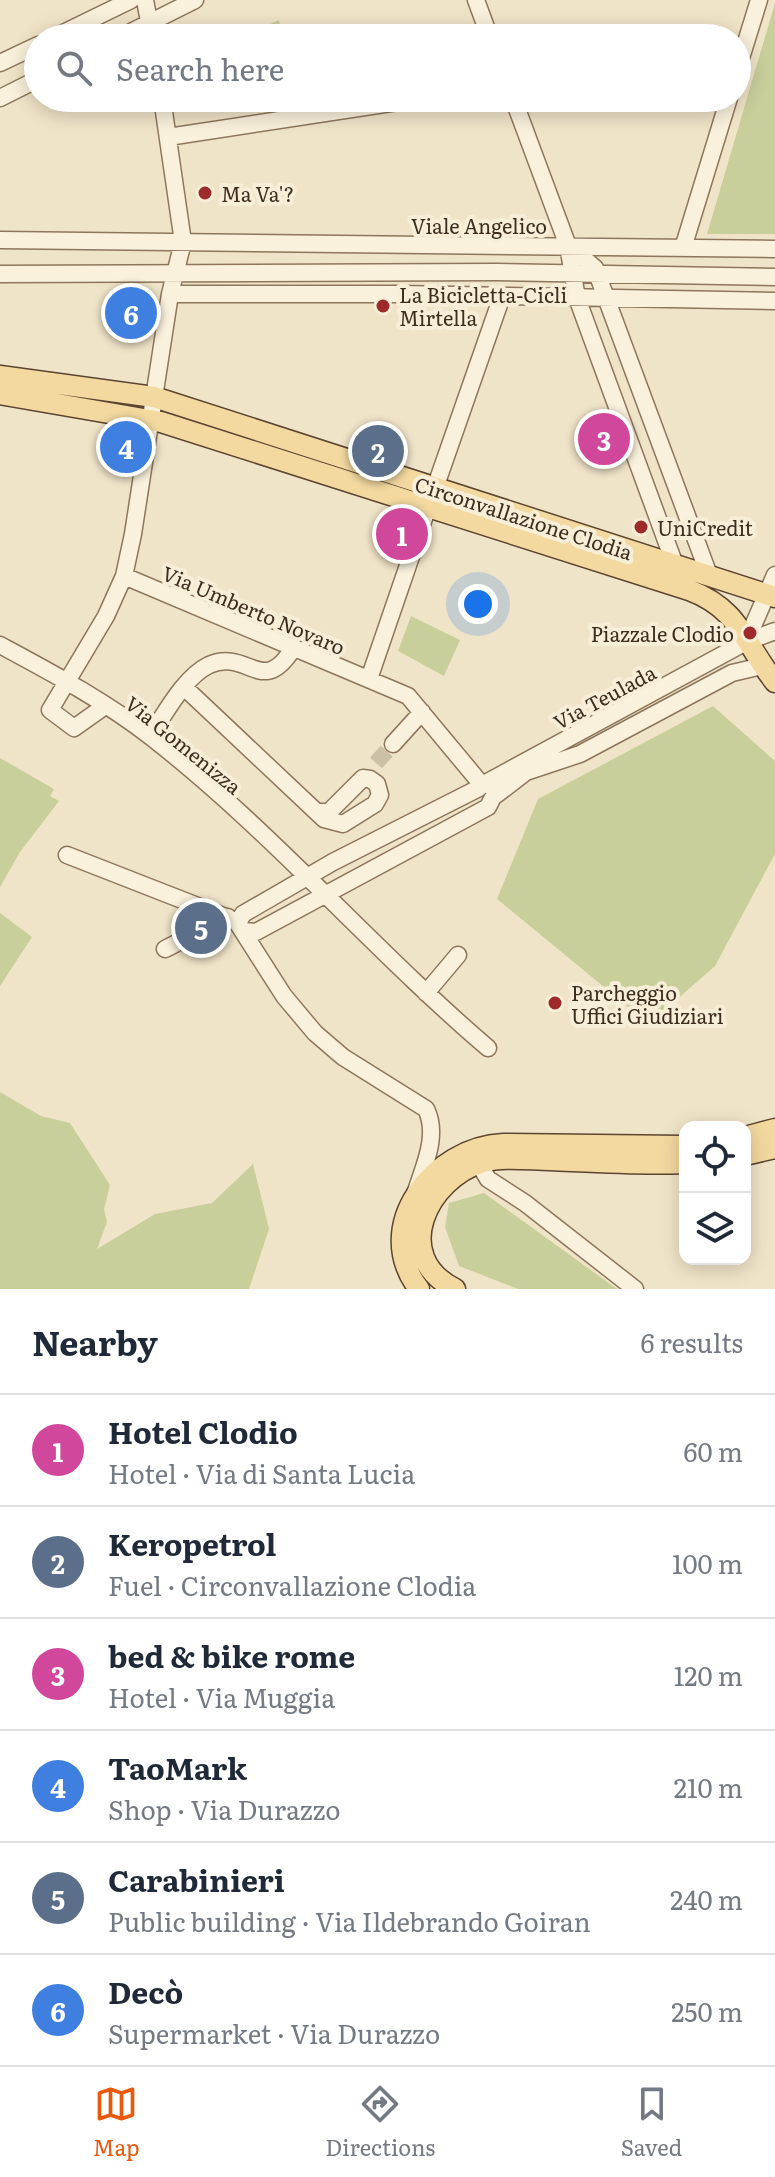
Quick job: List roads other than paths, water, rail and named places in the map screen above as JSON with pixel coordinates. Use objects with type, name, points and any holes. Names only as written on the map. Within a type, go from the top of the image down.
[{"type":"main road","name":"Circonvallazione Clodia","points":[[0,376],[154,397],[427,499],[708,597],[731,615],[746,642]]},
{"type":"main road","name":"Circonvallazione Clodia","points":[[0,394],[150,419],[427,499],[709,575],[773,589]]},
{"type":"main road","points":[[746,642],[771,669]]},
{"type":"main road","points":[[419,1289],[405,1265],[400,1246],[402,1227],[413,1200],[432,1176],[468,1149],[494,1144],[549,1152],[637,1154],[679,1162]]},
{"type":"main road","points":[[637,1154],[679,1147]]},
{"type":"main road","points":[[455,1289],[429,1270],[420,1243],[424,1214],[444,1189],[479,1164],[549,1152]]},
{"type":"street","points":[[82,24],[131,0]]},
{"type":"street","points":[[145,0],[150,24]]},
{"type":"street","points":[[160,24],[195,0]]},
{"type":"street","points":[[476,0],[485,24]]},
{"type":"street","points":[[751,26],[759,0]]},
{"type":"street","points":[[0,63],[24,52]]},
{"type":"street","points":[[1,94],[24,85]]},
{"type":"street","points":[[105,706],[74,728],[50,710],[100,628],[124,576],[170,294],[182,248],[164,112]]},
{"type":"street","points":[[168,137],[332,112]]},
{"type":"street","points":[[518,112],[568,246],[577,298],[675,565]]},
{"type":"street","points":[[683,248],[725,112]]},
{"type":"street","name":"Viale Angelico","points":[[0,240],[182,248],[568,246],[775,249]]},
{"type":"street","points":[[568,246],[586,257],[597,274],[709,575]]},
{"type":"street","points":[[480,295],[497,272]]},
{"type":"street","points":[[0,274],[497,272],[775,277]]},
{"type":"street","points":[[170,294],[480,295],[775,301]]},
{"type":"street","points":[[369,679],[427,499],[502,296]]},
{"type":"street","points":[[585,320],[597,312],[613,320]]},
{"type":"street","points":[[659,519],[673,521],[685,510]]},
{"type":"street","name":"Via Umberto Novaro","points":[[124,576],[408,696],[488,792]]},
{"type":"street","points":[[746,642],[773,589]]},
{"type":"street","points":[[746,642],[775,631]]},
{"type":"street","name":"Via Teulada","points":[[488,792],[746,642]]},
{"type":"street","name":"Via Gomenizza","points":[[0,645],[68,682],[150,736],[310,877],[426,993],[488,1048]]},
{"type":"street","points":[[150,736],[201,670],[220,662],[276,671],[294,647]]},
{"type":"street","name":"Via Teulada","points":[[488,792],[488,807],[328,895],[256,932],[237,924],[243,914],[310,877],[531,769],[580,754],[732,673],[771,669]]},
{"type":"street","points":[[185,688],[324,819],[339,824],[375,804],[380,795],[372,771],[358,781],[329,812],[317,812]]},
{"type":"street","points":[[393,744],[422,712]]},
{"type":"street","points":[[67,855],[237,924],[284,996],[315,1033],[343,1057],[426,1109],[431,1122],[430,1141],[413,1200]]},
{"type":"street","points":[[165,949],[237,924]]},
{"type":"street","points":[[426,993],[458,955]]},
{"type":"street","points":[[479,1164],[488,1179],[525,1203],[635,1289]]},
{"type":"tunnel","points":[[376,763],[393,744]]},
{"type":"place","name":"Ma Va'?","points":[[205,193]]},
{"type":"place","name":"La Bicicletta-Cicli Mirtella","points":[[383,306]]},
{"type":"place","name":"Decò","points":[[131,313]]},
{"type":"place","name":"bed & bike rome","points":[[604,439]]},
{"type":"place","name":"TaoMark","points":[[126,447]]},
{"type":"place","name":"Keropetrol","points":[[378,451]]},
{"type":"place","name":"UniCredit","points":[[641,527]]},
{"type":"place","name":"Hotel Clodio","points":[[402,534]]},
{"type":"place","name":"Piazzale Clodio","points":[[750,633]]},
{"type":"place","name":"Carabinieri","points":[[201,928]]},
{"type":"place","name":"Parcheggio Uffici Giudiziari","points":[[555,1003]]}]
